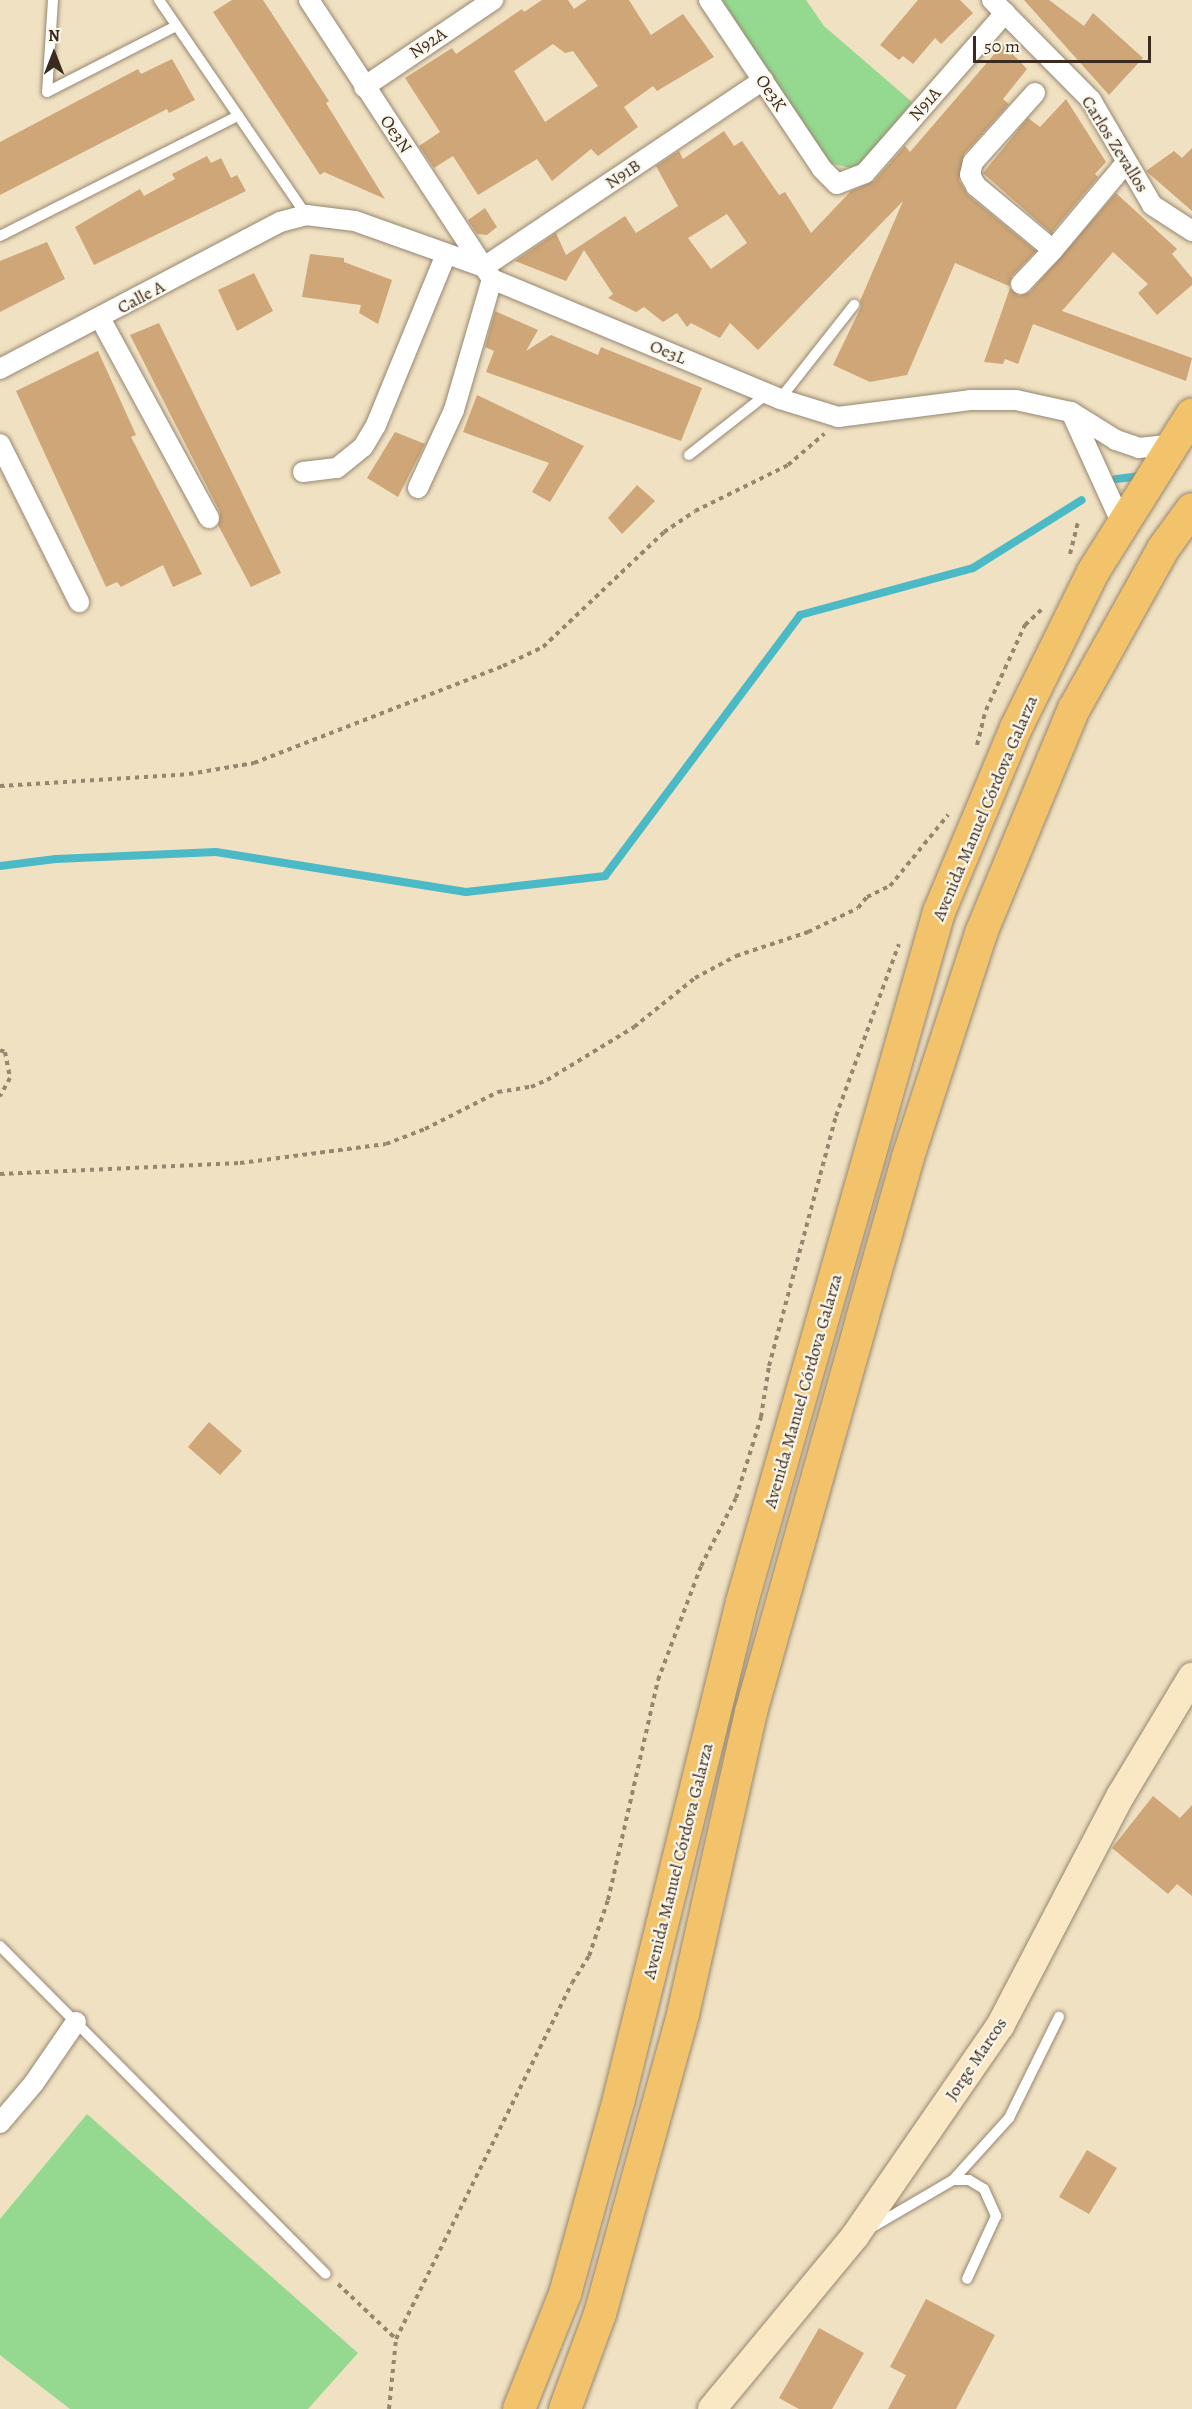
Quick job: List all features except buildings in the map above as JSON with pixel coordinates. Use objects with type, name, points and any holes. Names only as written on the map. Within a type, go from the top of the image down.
[{"type":"main road","name":"Avenida Manuel Córdova Galarza","points":[[519,2409],[565,2294],[620,2099],[742,1602],[939,912],[1016,728],[1093,572],[1170,445],[1192,414]]},
{"type":"main road","name":"Avenida Manuel Córdova Galarza","points":[[565,2409],[600,2314],[683,2014],[752,1712],[782,1612],[908,1157],[981,933],[1074,710],[1163,549],[1192,509]]},
{"type":"main road","points":[[742,1602],[782,1612]]},
{"type":"main road","name":"Jorge Marcos","points":[[712,2409],[855,2236],[1000,2026],[1121,1795],[1192,1677]]},
{"type":"street","name":"Oe3N","points":[[309,0],[488,273]]},
{"type":"street","name":"N92A","points":[[364,87],[493,0]]},
{"type":"street","name":"Oe3K","points":[[709,0],[822,169],[837,184]]},
{"type":"street","name":"Carlos Zevallos","points":[[999,6],[1091,100],[1125,164],[1152,205],[1192,231]]},
{"type":"street","name":"N91A","points":[[837,184],[865,173],[999,6]]},
{"type":"street","name":"N91B","points":[[488,273],[763,80]]},
{"type":"street","points":[[1035,93],[973,162],[970,175],[976,186],[1053,250]]},
{"type":"street","points":[[1022,284],[1125,164]]},
{"type":"street","name":"Oe3L","points":[[280,222],[306,215],[355,221],[446,254],[774,396],[838,417],[970,400],[1016,400],[1071,412],[1116,440],[1139,448],[1170,445]]},
{"type":"street","name":"Calle A","points":[[0,369],[280,222]]},
{"type":"street","points":[[303,472],[337,468],[363,447],[376,425],[446,254]]},
{"type":"street","points":[[418,488],[454,410],[488,273]]},
{"type":"street","points":[[100,318],[209,518]]},
{"type":"street","points":[[1071,412],[1122,524]]},
{"type":"street","points":[[0,444],[79,602]]},
{"type":"street","points":[[0,2123],[34,2083],[76,2022]]},
{"type":"lane","points":[[53,0],[47,92],[176,26]]},
{"type":"lane","points":[[159,0],[306,215]]},
{"type":"lane","points":[[0,236],[238,116]]},
{"type":"lane","points":[[689,455],[774,396],[854,305]]},
{"type":"lane","points":[[0,1946],[326,2274]]},
{"type":"lane","points":[[855,2236],[953,2180],[1009,2118],[1059,2017]]},
{"type":"lane","points":[[953,2180],[969,2180],[984,2190],[996,2216],[967,2279]]},
{"type":"path","points":[[0,786],[189,774],[254,763],[503,666],[543,647],[664,532],[695,511],[788,465],[820,439],[838,417]]},
{"type":"path","points":[[1070,564],[1078,523]]},
{"type":"path","points":[[976,748],[986,710],[1025,625],[1047,605]]},
{"type":"path","points":[[0,1174],[240,1162],[386,1144],[425,1129],[498,1092],[531,1088],[548,1080],[634,1027],[695,978],[736,956],[808,932],[858,908],[867,897],[890,886],[934,828],[951,813],[944,831]]},
{"type":"path","points":[[389,2409],[396,2339],[572,1983],[589,1956],[608,1900],[619,1840],[658,1680],[700,1566],[736,1498],[761,1417],[769,1366],[836,1116],[900,940]]},
{"type":"path","points":[[0,1050],[5,1052],[10,1078],[0,1096]]},
{"type":"path","points":[[326,2274],[396,2339]]},
{"type":"green space","points":[[722,0],[806,0],[824,26],[912,102],[868,160],[851,168],[828,163]]},
{"type":"green space","points":[[87,2114],[358,2353],[308,2409],[70,2409],[0,2355],[0,2219]]},
{"type":"waterway","points":[[1116,479],[1141,476]]},
{"type":"waterway","points":[[0,866],[56,859],[216,852],[466,892],[605,876],[800,615],[973,568],[1082,500]]}]
